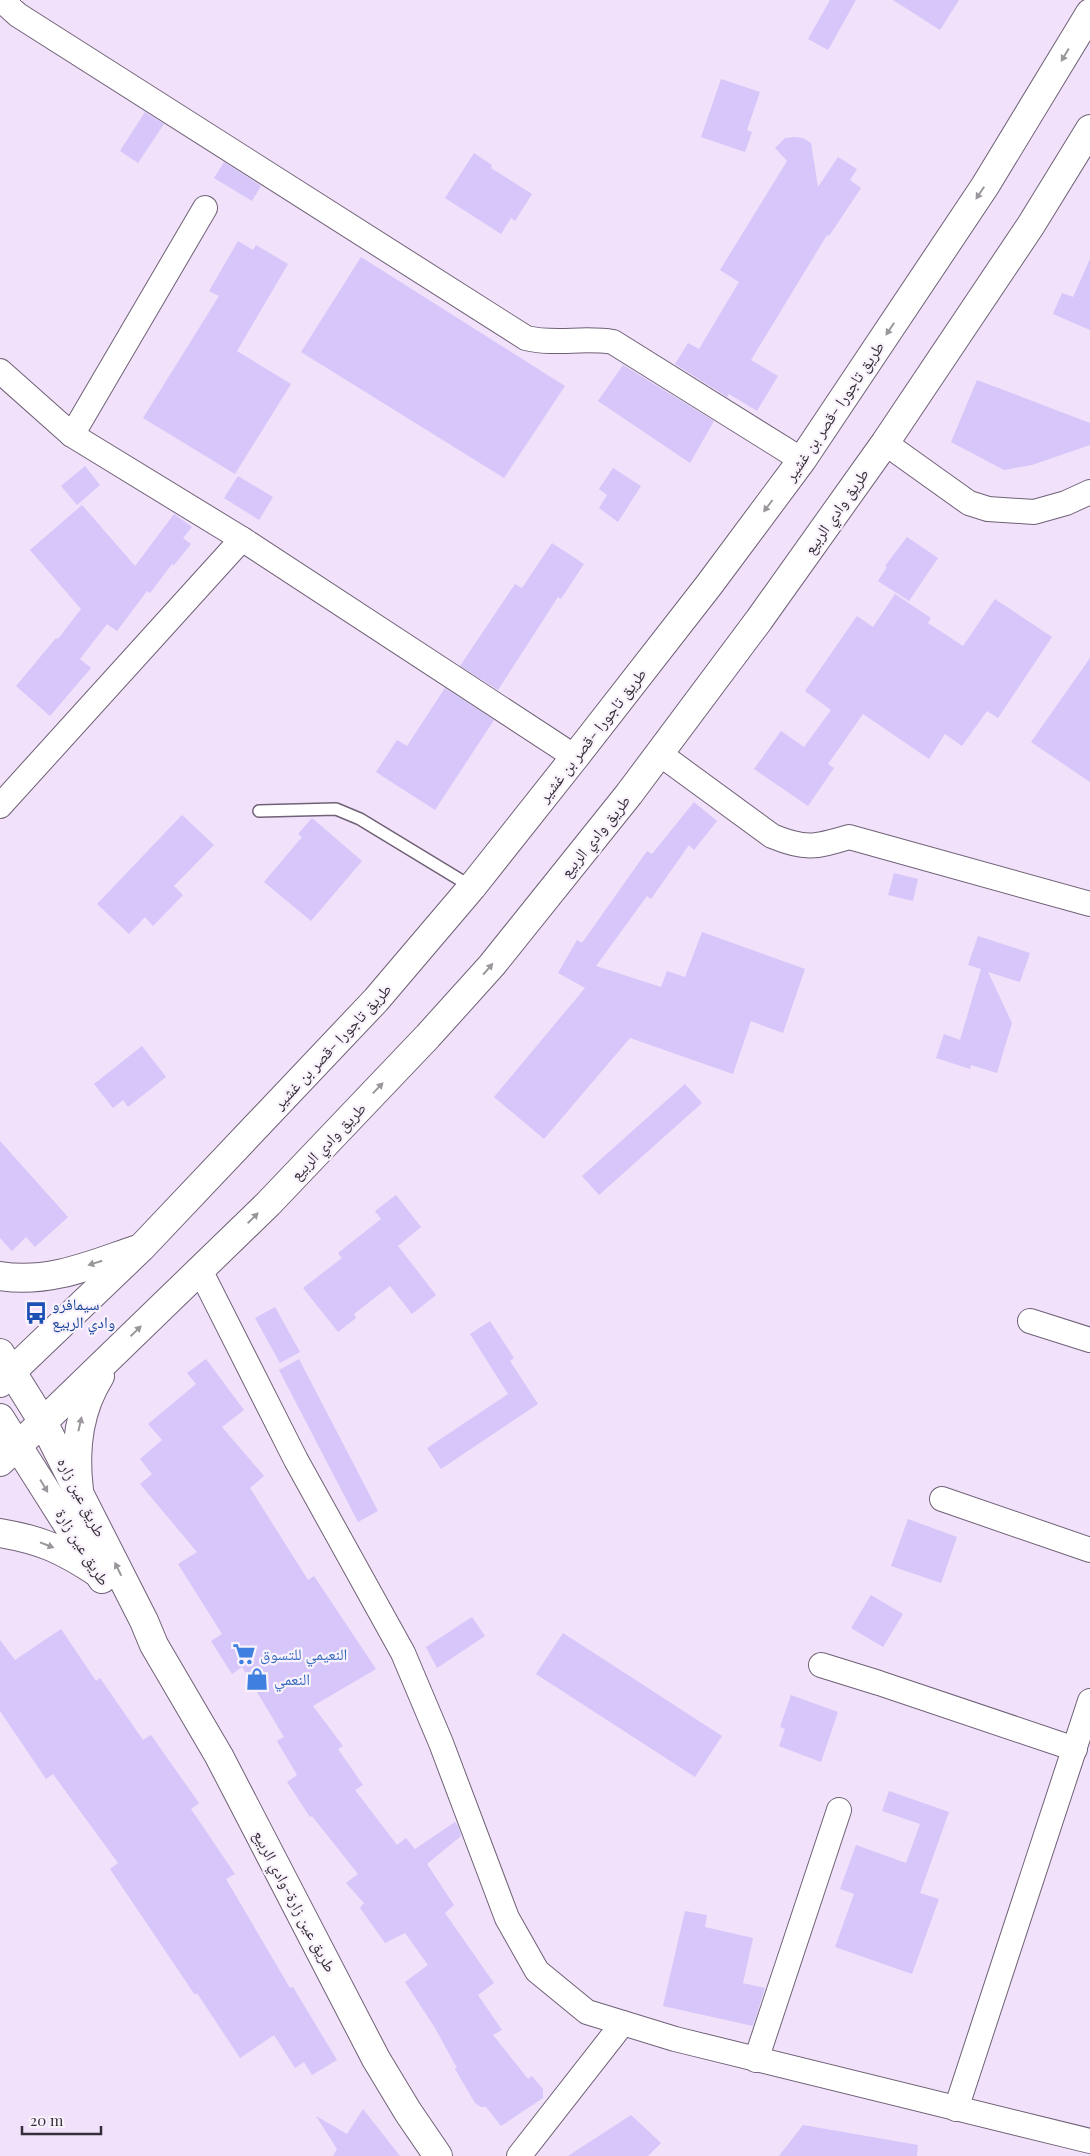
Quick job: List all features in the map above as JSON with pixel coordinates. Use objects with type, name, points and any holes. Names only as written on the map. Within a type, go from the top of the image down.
[{"type":"main road","name":"طريق تاجورا -قصر بن غشير","points":[[4,1370],[142,1248],[376,1000],[472,887],[709,585],[802,460],[985,186],[1090,13]]},
{"type":"main road","name":"طريق وادي الربيع","points":[[9,1453],[44,1422],[268,1204],[492,965],[660,754],[759,620],[885,442],[1031,225],[1090,129]]},
{"type":"main road","points":[[0,1276],[16,1279],[44,1278],[71,1272],[142,1248]]},
{"type":"main road","points":[[79,1490],[76,1445],[80,1422],[87,1400],[117,1350]]},
{"type":"main road","name":"طريق عين زاره","points":[[4,1370],[44,1422],[144,1621],[154,1645]]},
{"type":"main road","points":[[0,1418],[9,1453]]},
{"type":"main road","name":"طريق عين زارة","points":[[9,1453],[135,1626],[154,1645]]},
{"type":"main road","points":[[0,1533],[28,1537],[65,1552],[98,1573]]},
{"type":"main road","name":"طريق عين زارة-وادي الربيع","points":[[154,1645],[219,1756],[376,2059],[408,2112],[438,2156]]},
{"type":"street","points":[[8,0],[8,6],[18,15],[526,338],[539,341],[600,340],[614,342],[802,460]]},
{"type":"street","points":[[72,434],[205,208]]},
{"type":"street","points":[[0,371],[72,434],[242,539],[575,757]]},
{"type":"street","points":[[885,442],[969,503],[988,510],[1034,512],[1066,503],[1090,492]]},
{"type":"street","points":[[0,806],[242,539]]},
{"type":"street","points":[[660,754],[772,836],[789,843],[816,847],[849,837],[1090,904]]},
{"type":"street","points":[[200,1270],[296,1460],[403,1653],[441,1743],[507,1918],[537,1971],[587,2012],[675,2039],[756,2060],[1090,2141]]},
{"type":"street","points":[[1030,1321],[1090,1340]]},
{"type":"street","points":[[942,1499],[1090,1550]]},
{"type":"street","points":[[821,1666],[879,1683],[1075,1749]]},
{"type":"street","points":[[956,2109],[1090,1701]]},
{"type":"street","points":[[756,2060],[839,1810]]},
{"type":"street","points":[[519,2156],[623,2023]]},
{"type":"lane","points":[[259,811],[336,810],[360,820],[472,887]]},
{"type":"building","points":[[830,0],[856,0],[828,50],[808,39]]},
{"type":"building","points":[[893,0],[959,0],[940,30]]},
{"type":"building","points":[[721,79],[760,92],[747,130],[752,132],[745,152],[701,137]]},
{"type":"building","points":[[145,112],[164,124],[138,163],[120,151]]},
{"type":"building","points":[[785,138],[803,138],[811,143],[818,187],[838,157],[857,169],[850,180],[861,188],[829,236],[827,235],[751,360],[778,376],[757,411],[729,394],[727,397],[675,364],[688,343],[699,349],[739,282],[720,270],[787,161],[775,148]]},
{"type":"building","points":[[474,153],[492,165],[491,168],[532,194],[515,221],[511,218],[501,234],[445,198]]},
{"type":"building","points":[[224,162],[261,186],[252,201],[214,178]]},
{"type":"building","points":[[238,241],[253,250],[256,245],[288,264],[237,351],[291,384],[235,474],[143,418],[219,296],[209,291]]},
{"type":"building","points":[[361,257],[565,386],[504,478],[301,352]]},
{"type":"building","points":[[1090,259],[1090,330],[1053,314],[1062,293],[1073,297]]},
{"type":"building","points":[[623,365],[714,421],[690,463],[598,401]]},
{"type":"building","points":[[977,380],[1090,423],[1090,445],[1032,465],[1004,470],[951,442]]},
{"type":"building","points":[[85,466],[100,485],[77,505],[61,486]]},
{"type":"building","points":[[613,468],[641,486],[618,522],[599,508],[607,495],[599,489]]},
{"type":"building","points":[[238,476],[273,497],[259,520],[224,498]]},
{"type":"building","points":[[82,505],[135,566],[174,514],[192,527],[183,538],[191,544],[174,565],[172,564],[150,593],[147,591],[117,631],[107,624],[80,659],[91,668],[50,716],[16,686],[56,638],[58,639],[81,609],[30,550]]},
{"type":"building","points":[[907,537],[938,558],[909,601],[878,581],[887,567],[885,566]]},
{"type":"building","points":[[552,543],[584,564],[561,599],[558,597],[498,690],[460,666],[515,584],[522,588]]},
{"type":"building","points":[[895,594],[931,618],[928,623],[963,646],[995,599],[1052,637],[998,718],[987,711],[962,746],[945,734],[929,759],[863,714],[828,764],[834,768],[808,806],[754,769],[781,731],[804,747],[831,710],[805,691],[857,616],[873,627]]},
{"type":"building","points":[[1090,658],[1090,782],[1031,742]]},
{"type":"building","points":[[445,688],[494,720],[435,810],[376,772],[397,740],[407,746]]},
{"type":"building","points":[[694,802],[717,821],[694,850],[689,845],[651,899],[647,896],[596,966],[661,987],[667,971],[685,977],[702,932],[805,969],[783,1033],[751,1021],[733,1074],[630,1038],[544,1139],[494,1097],[585,988],[558,973],[577,940],[582,943],[647,851],[652,854]]},
{"type":"building","points":[[182,815],[214,845],[174,886],[183,895],[153,926],[145,917],[129,934],[97,904]]},
{"type":"building","points":[[312,818],[362,861],[311,921],[264,882],[302,837],[298,834]]},
{"type":"building","points":[[894,873],[918,879],[913,901],[888,895]]},
{"type":"building","points":[[978,936],[1030,953],[1020,982],[988,972],[1012,1023],[997,1073],[971,1065],[970,1069],[936,1058],[944,1034],[960,1040],[981,969],[968,965]]},
{"type":"building","points":[[142,1046],[166,1077],[128,1107],[123,1100],[113,1108],[94,1084]]},
{"type":"building","points":[[685,1084],[702,1103],[599,1195],[582,1176]]},
{"type":"building","points":[[0,1141],[68,1217],[35,1247],[26,1237],[12,1251],[0,1238]]},
{"type":"building","points":[[396,1195],[421,1227],[398,1246],[436,1295],[412,1314],[390,1286],[354,1314],[356,1318],[338,1332],[303,1288],[342,1258],[338,1253],[381,1219],[375,1211]]},
{"type":"building","points":[[275,1307],[300,1352],[280,1363],[255,1318]]},
{"type":"building","points":[[490,1321],[514,1358],[510,1361],[538,1404],[441,1469],[427,1448],[508,1394],[470,1334]]},
{"type":"building","points":[[206,1359],[244,1410],[222,1427],[264,1476],[250,1488],[308,1580],[314,1576],[376,1669],[313,1706],[343,1746],[338,1749],[363,1785],[355,1790],[397,1845],[406,1838],[415,1849],[455,1822],[458,1826],[461,1836],[427,1864],[454,1905],[445,1913],[494,1983],[478,1995],[502,2030],[493,2035],[528,2079],[532,2076],[543,2089],[543,2098],[501,2126],[486,2107],[481,2107],[475,2103],[455,2069],[457,2068],[435,2028],[405,1982],[428,1965],[405,1933],[385,1943],[360,1908],[364,1903],[346,1883],[358,1874],[312,1816],[310,1817],[287,1782],[297,1775],[277,1741],[284,1737],[242,1667],[232,1674],[211,1641],[222,1634],[178,1564],[197,1552],[140,1484],[152,1474],[140,1459],[162,1440],[148,1424],[196,1384],[187,1373]]},
{"type":"building","points":[[299,1359],[378,1511],[358,1522],[279,1370]]},
{"type":"building","points":[[908,1519],[957,1537],[941,1583],[891,1566]]},
{"type":"building","points":[[871,1595],[903,1614],[883,1647],[851,1628]]},
{"type":"building","points":[[472,1617],[485,1636],[437,1668],[426,1647]]},
{"type":"building","points":[[61,1629],[96,1681],[100,1678],[143,1740],[151,1735],[199,1803],[191,1809],[235,1874],[226,1879],[290,1988],[293,1987],[337,2060],[312,2075],[304,2062],[295,2068],[274,2035],[240,2058],[110,1869],[118,1863],[53,1774],[46,1779],[0,1711],[0,1640],[15,1660]]},
{"type":"building","points":[[563,1633],[722,1736],[695,1777],[536,1674]]},
{"type":"building","points":[[791,1695],[838,1712],[821,1762],[779,1746],[785,1729],[780,1727]]},
{"type":"building","points":[[889,1791],[949,1812],[920,1893],[939,1899],[912,1974],[835,1947],[854,1894],[840,1889],[856,1845],[906,1863],[920,1824],[882,1811]]},
{"type":"building","points":[[685,1911],[707,1915],[705,1927],[753,1938],[743,1983],[765,1988],[753,2026],[663,2006]]},
{"type":"building","points":[[363,2109],[400,2156],[333,2156],[337,2149],[316,2116],[347,2134]]},
{"type":"building","points":[[631,2115],[661,2143],[648,2156],[568,2156]]},
{"type":"building","points":[[803,2125],[918,2145],[917,2156],[779,2156]]},
{"type":"place","name":"سيمافرو وادي الربيع","points":[[36,1313]]},
{"type":"place","name":"النعيمي للتسوق","points":[[244,1654]]},
{"type":"place","name":"النعمي","points":[[257,1679]]}]
